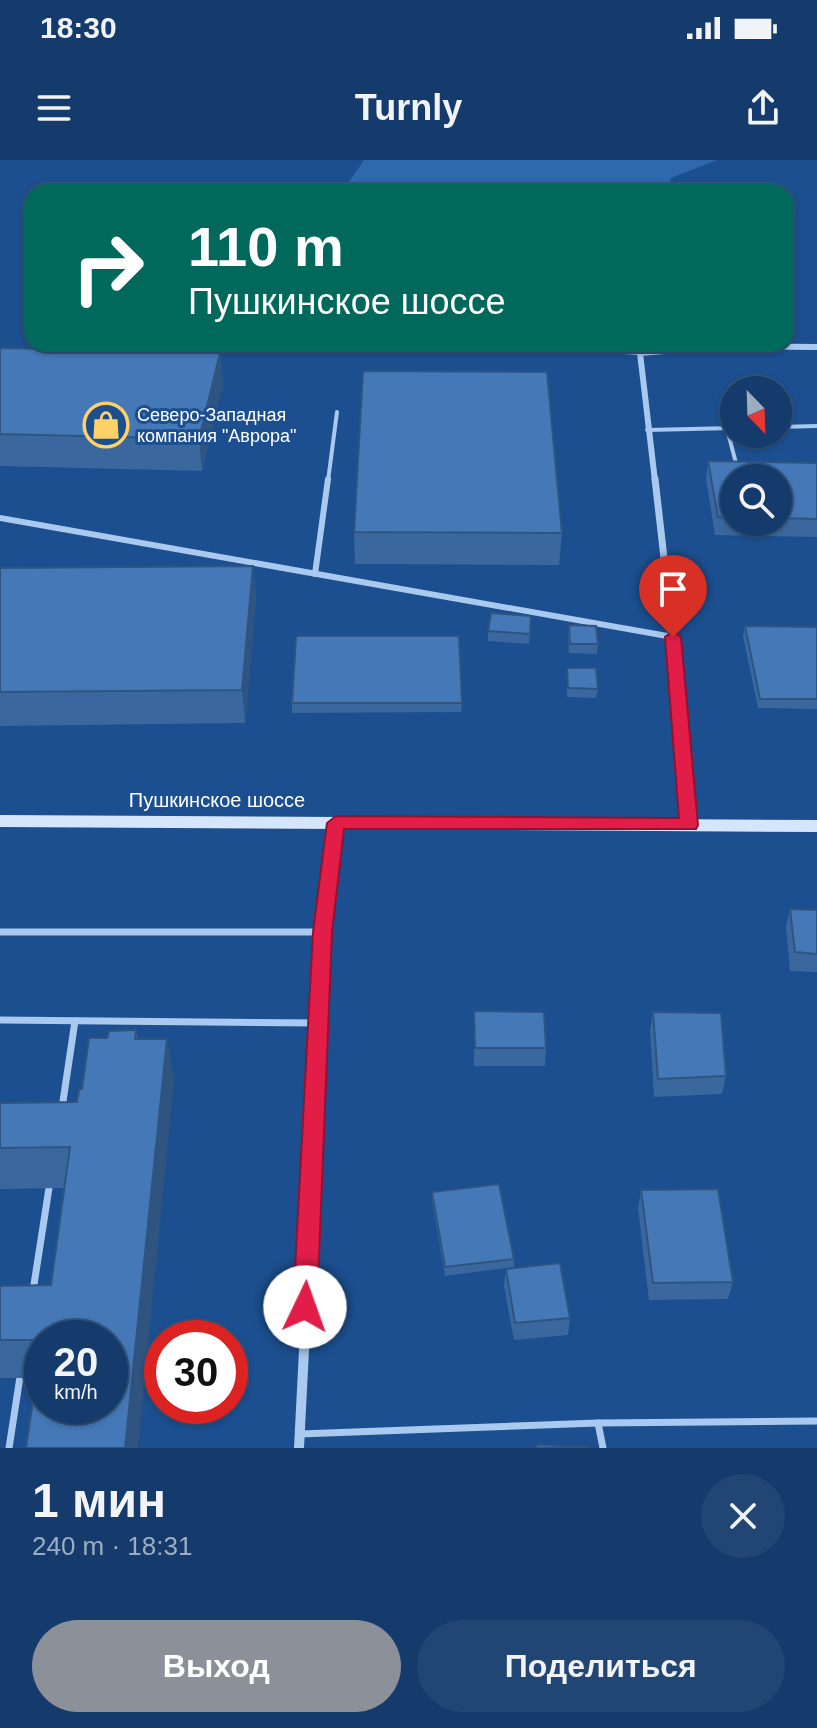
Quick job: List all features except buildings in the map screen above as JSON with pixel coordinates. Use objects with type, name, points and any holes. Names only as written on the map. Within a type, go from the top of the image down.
[{"type":"main road","name":"Пушкинское шоссе","points":[[0,821],[817,826]]},
{"type":"street","points":[[794,347],[817,347]]},
{"type":"street","points":[[653,352],[640,353],[673,637],[689,825]]},
{"type":"street","points":[[299,1448],[323,932],[336,823]]},
{"type":"lane","points":[[623,352],[640,353]]},
{"type":"lane","points":[[315,574],[337,412]]},
{"type":"lane","points":[[792,427],[817,426]]},
{"type":"lane","points":[[647,430],[720,428]]},
{"type":"lane","points":[[0,518],[673,637]]},
{"type":"lane","points":[[0,932],[323,932]]},
{"type":"lane","points":[[0,1020],[318,1023]]},
{"type":"lane","points":[[61,1113],[75,1021]]},
{"type":"lane","points":[[31,1309],[49,1188]]},
{"type":"lane","points":[[9,1448],[20,1377]]},
{"type":"lane","points":[[299,1434],[598,1423],[817,1421]]},
{"type":"lane","points":[[598,1423],[603,1448]]},
{"type":"shaded area","points":[[364,160],[717,160],[671,178],[668,184],[348,184]]},
{"type":"place","name":"Северо-Западная компания \"Аврора\"","points":[[106,425]]},
{"type":"route","points":[[305,1307],[323,932],[336,823],[689,825],[673,637]]}]
